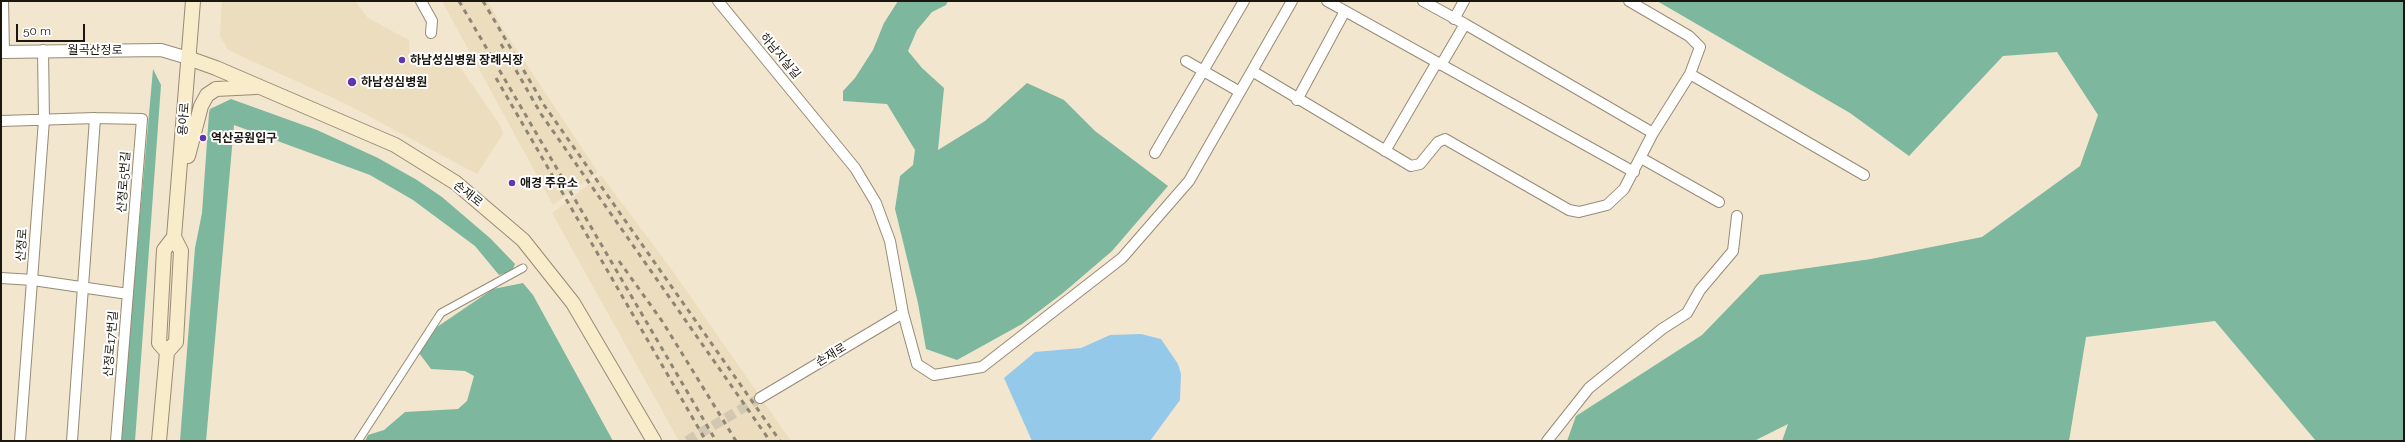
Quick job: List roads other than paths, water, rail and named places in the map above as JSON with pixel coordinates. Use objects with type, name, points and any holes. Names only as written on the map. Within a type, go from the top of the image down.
[{"type":"main road","name":"용아로","points":[[159,441],[167,352],[176,342],[181,251],[174,237],[193,1]]},
{"type":"main road","name":"손재로","points":[[188,58],[395,145],[456,183],[523,240],[574,303],[654,441]]},
{"type":"main road","points":[[179,189],[201,106],[207,94],[216,89],[259,87]]},
{"type":"street","points":[[3,1],[3,52]]},
{"type":"street","points":[[421,1],[432,21],[431,33]]},
{"type":"street","name":"하남지실길","points":[[718,1],[855,168],[876,203],[890,241],[903,313],[916,364],[934,375],[982,367],[1122,258],[1189,181],[1292,1]]},
{"type":"street","points":[[1155,153],[1244,1]]},
{"type":"street","points":[[1327,1],[1634,172]]},
{"type":"street","points":[[1423,1],[1653,133]]},
{"type":"street","points":[[1454,18],[1464,1]]},
{"type":"street","points":[[1252,71],[1287,91],[1297,100],[1411,166],[1420,164],[1438,142],[1445,139],[1568,210],[1579,212],[1607,205],[1624,189],[1653,133],[1690,74],[1700,47],[1689,36],[1628,1]]},
{"type":"street","points":[[1297,100],[1345,11]]},
{"type":"street","points":[[1385,151],[1439,63],[1465,24]]},
{"type":"street","name":"월곡산정로","points":[[3,52],[43,50],[161,50],[188,58]]},
{"type":"street","name":"산정로","points":[[20,441],[44,120],[43,50]]},
{"type":"street","points":[[1186,61],[1240,92]]},
{"type":"street","points":[[1690,74],[1864,175]]},
{"type":"street","points":[[72,441],[95,118]]},
{"type":"street","name":"산정로5번길","points":[[1,121],[95,118],[142,119],[128,294]]},
{"type":"street","points":[[1641,158],[1719,202]]},
{"type":"street","points":[[1548,441],[1589,388],[1662,329],[1687,313],[1700,290],[1733,251],[1737,216]]},
{"type":"street","points":[[358,441],[441,314],[523,268]]},
{"type":"street","points":[[1,278],[33,280],[128,294]]},
{"type":"street","name":"산정로17번길","points":[[116,441],[128,294]]},
{"type":"street","name":"손재로","points":[[760,398],[903,313]]},
{"type":"water","points":[[1141,334],[1161,339],[1178,364],[1181,374],[1180,400],[1150,441],[1032,441],[1004,378],[1035,352],[1081,348],[1110,335]]},
{"type":"tunnel","points":[[687,441],[760,398]]},
{"type":"railway","points":[[459,1],[716,441]]},
{"type":"railway","points":[[483,1],[544,105],[780,441]]},
{"type":"railway","points":[[501,44],[541,114],[770,441]]},
{"type":"railway","points":[[496,78],[706,441]]},
{"type":"railway","points":[[619,261],[662,321],[736,441]]},
{"type":"place","name":"하남성심병원 장례식장","points":[[402,60]]},
{"type":"place","name":"하남성심병원","points":[[352,82]]},
{"type":"place","name":"역산공원입구","points":[[203,138]]},
{"type":"place","name":"애경 주유소","points":[[512,183]]}]
